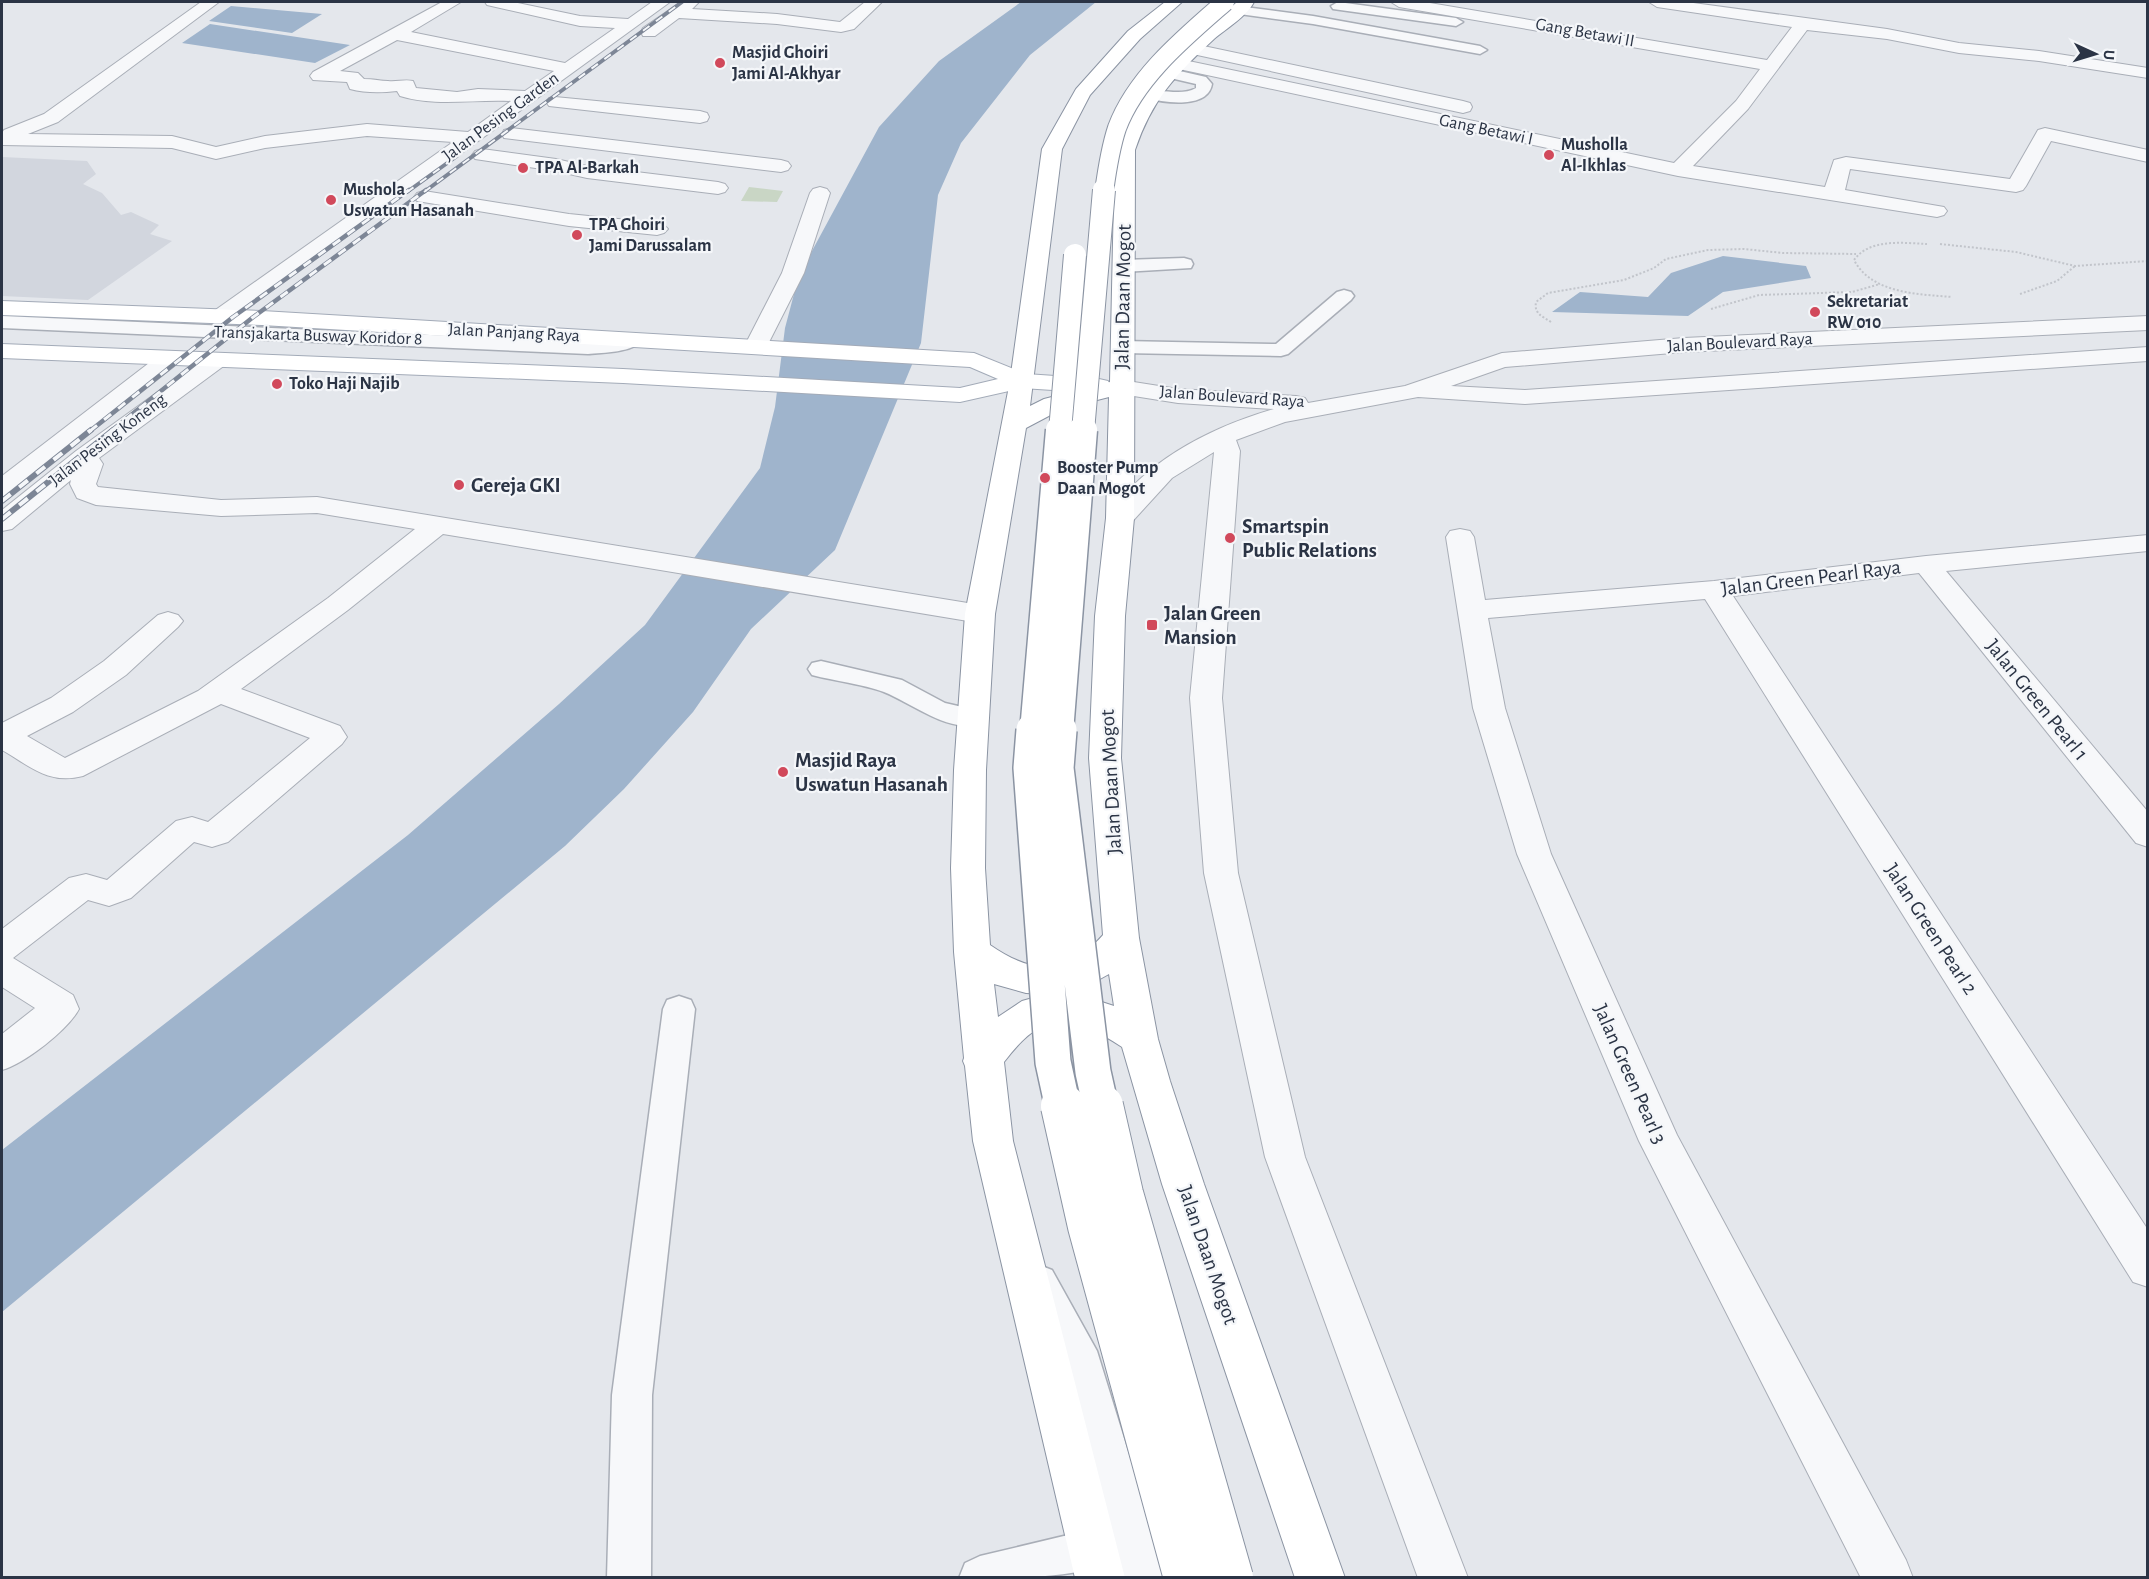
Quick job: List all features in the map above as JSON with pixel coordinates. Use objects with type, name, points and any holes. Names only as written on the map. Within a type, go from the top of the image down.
[{"type":"main road","points":[[1097,1564],[993,1141],[982,1060],[972,952],[968,868],[974,718],[980,614],[1022,381],[1052,149],[1082,93],[1134,35],[1174,2]]},
{"type":"main road","points":[[1186,1578],[1090,1226],[1053,1062],[1030,768],[1077,232],[1095,133],[1117,93],[1152,48],[1205,2]]},
{"type":"main road","name":"Jalan Daan Mogot","points":[[1236,4],[1143,107],[1125,150],[1120,518],[1110,616],[1105,758],[1121,938],[1139,1039],[1183,1184],[1320,1578]]},
{"type":"main road","name":"Jalan Daan Mogot","points":[[1232,1578],[1120,1194],[1093,1072],[1056,768],[1100,221],[1109,155],[1118,126],[1133,99],[1169,51],[1236,4]]},
{"type":"main road","name":"Jalan Panjang Raya","points":[[2,308],[262,318],[974,360],[1022,381]]},
{"type":"main road","points":[[170,358],[222,316]]},
{"type":"main road","name":"Jalan Panjang Raya","points":[[2,351],[623,376],[960,395],[1022,381],[1121,387]]},
{"type":"main road","points":[[1015,424],[1053,404],[1121,387]]},
{"type":"main road","points":[[972,952],[1003,973],[1028,979],[1054,980],[1071,977],[1099,962],[1121,938]]},
{"type":"main road","points":[[982,1060],[998,1037],[1014,1023],[1030,1012],[1048,1008],[1068,1007],[1096,1012],[1113,1020],[1139,1039]]},
{"type":"street","points":[[2,137],[51,118],[211,2]]},
{"type":"street","points":[[453,2],[319,76],[352,77],[356,85],[377,84],[377,88],[407,85],[407,93],[457,98],[474,94],[530,97]]},
{"type":"street","points":[[493,2],[580,21],[630,24]]},
{"type":"street","points":[[632,2],[843,27],[848,26],[874,2]]},
{"type":"street","name":"Gang Betawi II","points":[[1399,2],[1770,66]]},
{"type":"street","points":[[1657,2],[1802,26],[1887,34],[1959,48],[2039,56],[2148,73]]},
{"type":"street","points":[[474,153],[511,134],[555,102],[671,6]]},
{"type":"street","name":"Jalan Pesing Garden","points":[[222,316],[474,153],[566,60],[588,55],[630,24],[671,6]]},
{"type":"street","points":[[1678,170],[1742,105],[1802,26]]},
{"type":"street","points":[[436,41],[460,28]]},
{"type":"street","points":[[393,34],[566,60]]},
{"type":"street","points":[[1194,49],[1464,107]]},
{"type":"street","name":"Gang Betawi I","points":[[1175,69],[1678,170],[1937,210]]},
{"type":"street","points":[[555,102],[700,117]]},
{"type":"street","points":[[2,137],[172,142],[216,153],[266,142],[367,130],[474,153],[587,172],[718,188]]},
{"type":"street","points":[[511,134],[781,166]]},
{"type":"street","points":[[1834,193],[1841,164],[1846,163],[2016,186],[2045,135],[2148,156]]},
{"type":"street","points":[[406,211],[443,184]]},
{"type":"street","points":[[762,347],[793,273],[820,193]]},
{"type":"street","points":[[424,197],[569,220],[657,229]]},
{"type":"street","points":[[262,318],[286,299]]},
{"type":"street","name":"Jalan Boulevard Raya","points":[[1120,518],[1163,472],[1222,436],[1280,415],[1410,392],[1502,360],[1684,345],[2148,323]]},
{"type":"street","name":"Jalan Boulevard Raya","points":[[1410,392],[1526,397],[2148,354]]},
{"type":"street","points":[[2,489],[170,358]]},
{"type":"street","name":"Jalan Pesing Koneng","points":[[2,523],[86,456],[217,360]]},
{"type":"street","name":"Jalan Boulevard Raya","points":[[1121,387],[1178,396],[1270,403],[1344,402]]},
{"type":"street","points":[[1222,436],[1227,451],[1206,698],[1221,873],[1285,1157],[1440,1577]]},
{"type":"street","points":[[86,456],[90,464],[83,484],[86,492],[96,498],[221,508],[317,505],[980,614]]},
{"type":"street","points":[[2,736],[65,770],[218,692],[338,604],[439,524]]},
{"type":"street","name":"Jalan Green Pearl 3","points":[[1461,537],[1489,708],[1534,854],[1659,1141],[1888,1578]]},
{"type":"street","name":"Jalan Green Pearl Raya","points":[[1474,610],[1714,590],[1926,564],[2148,543]]},
{"type":"street","name":"Jalan Green Pearl 1","points":[[1926,564],[2148,835]]},
{"type":"street","name":"Jalan Green Pearl 2","points":[[1714,590],[2148,1268]]},
{"type":"street","points":[[2,736],[62,705],[115,668],[168,621]]},
{"type":"street","points":[[2,948],[81,887],[86,886],[103,894],[113,893],[188,829],[194,829],[208,836],[216,834],[331,737],[329,733],[218,692]]},
{"type":"street","points":[[2,969],[60,1005],[56,1014],[2,1055]]},
{"type":"lane","points":[[1236,4],[1479,50]]},
{"type":"lane","points":[[1327,5],[1456,22]]},
{"type":"lane","points":[[1153,95],[1183,98],[1196,96],[1203,90],[1204,84],[1201,80],[1175,69]]},
{"type":"lane","points":[[1123,266],[1184,264]]},
{"type":"lane","points":[[1122,347],[1281,350],[1344,296]]},
{"type":"lane","name":"Transjakarta Busway Koridor 8","points":[[2,322],[197,336],[584,358],[606,363],[623,376]]},
{"type":"lane","name":"Transjakarta Busway Koridor 8","points":[[2,335],[197,336],[588,348],[612,346],[633,340]]},
{"type":"lane","points":[[821,669],[893,686],[937,710],[974,718]]},
{"type":"lane","points":[[629,1578],[632,1395],[679,1009]]},
{"type":"lane","points":[[1015,1238],[1078,1352],[1146,1578]]},
{"type":"lane","points":[[980,1578],[1097,1564]]},
{"type":"path","points":[[1555,324],[1537,313],[1534,307],[1541,297],[1548,293],[1624,280],[1654,268],[1666,259],[1685,253],[1726,249],[1856,255],[1872,246],[1937,244],[2016,252],[2075,266],[2148,261]]},
{"type":"path","points":[[1856,255],[1854,260],[1856,267],[1869,279],[1880,284],[1907,292],[1955,297]]},
{"type":"path","points":[[2010,295],[2056,283],[2068,275],[2075,266]]},
{"type":"path","points":[[1710,310],[1759,295],[1852,292],[1880,284]]},
{"type":"shaded area","points":[[2,157],[87,161],[96,174],[83,184],[102,193],[121,215],[131,212],[159,225],[150,234],[172,241],[88,300],[2,296]]},
{"type":"green space","points":[[749,187],[783,191],[777,202],[741,201]]},
{"type":"water","points":[[1021,2],[1096,2],[1030,55],[961,143],[938,195],[921,343],[835,550],[751,629],[693,712],[624,789],[565,846],[2,1312],[2,1150],[408,835],[559,704],[645,625],[760,468],[775,407],[785,328],[799,275],[879,127],[939,61]]},
{"type":"water","points":[[231,6],[322,14],[292,33],[209,21]]},
{"type":"water","points":[[210,24],[350,45],[315,63],[182,43]]},
{"type":"water","points":[[1723,256],[1806,266],[1811,278],[1723,292],[1688,316],[1552,312],[1580,292],[1648,297],[1671,273]]},
{"type":"railway","points":[[424,192],[682,2]]},
{"type":"railway","points":[[407,192],[457,156]]},
{"type":"railway","points":[[90,431],[233,317],[409,190]]},
{"type":"railway","points":[[111,431],[252,318],[426,190]]},
{"type":"railway","points":[[2,501],[91,430]]},
{"type":"railway","points":[[2,519],[113,430]]},
{"type":"place","name":"Masjid Ghoiri Jami Al-Akhyar","points":[[720,63]]},
{"type":"place","name":"Musholla Al-Ikhlas","points":[[1549,155]]},
{"type":"place","name":"TPA Al-Barkah","points":[[523,168]]},
{"type":"place","name":"Mushola Uswatun Hasanah","points":[[331,200]]},
{"type":"place","name":"TPA Ghoiri Jami Darussalam","points":[[577,235]]},
{"type":"place","name":"Sekretariat RW 010","points":[[1815,312]]},
{"type":"place","name":"Toko Haji Najib","points":[[277,384]]},
{"type":"place","name":"Booster Pump Daan Mogot","points":[[1045,478]]},
{"type":"place","name":"Gereja GKI","points":[[459,485]]},
{"type":"place","name":"Smartspin Public Relations","points":[[1230,538]]},
{"type":"place","name":"Jalan Green Mansion","points":[[1152,625]]},
{"type":"place","name":"Masjid Raya Uswatun Hasanah","points":[[783,772]]}]
